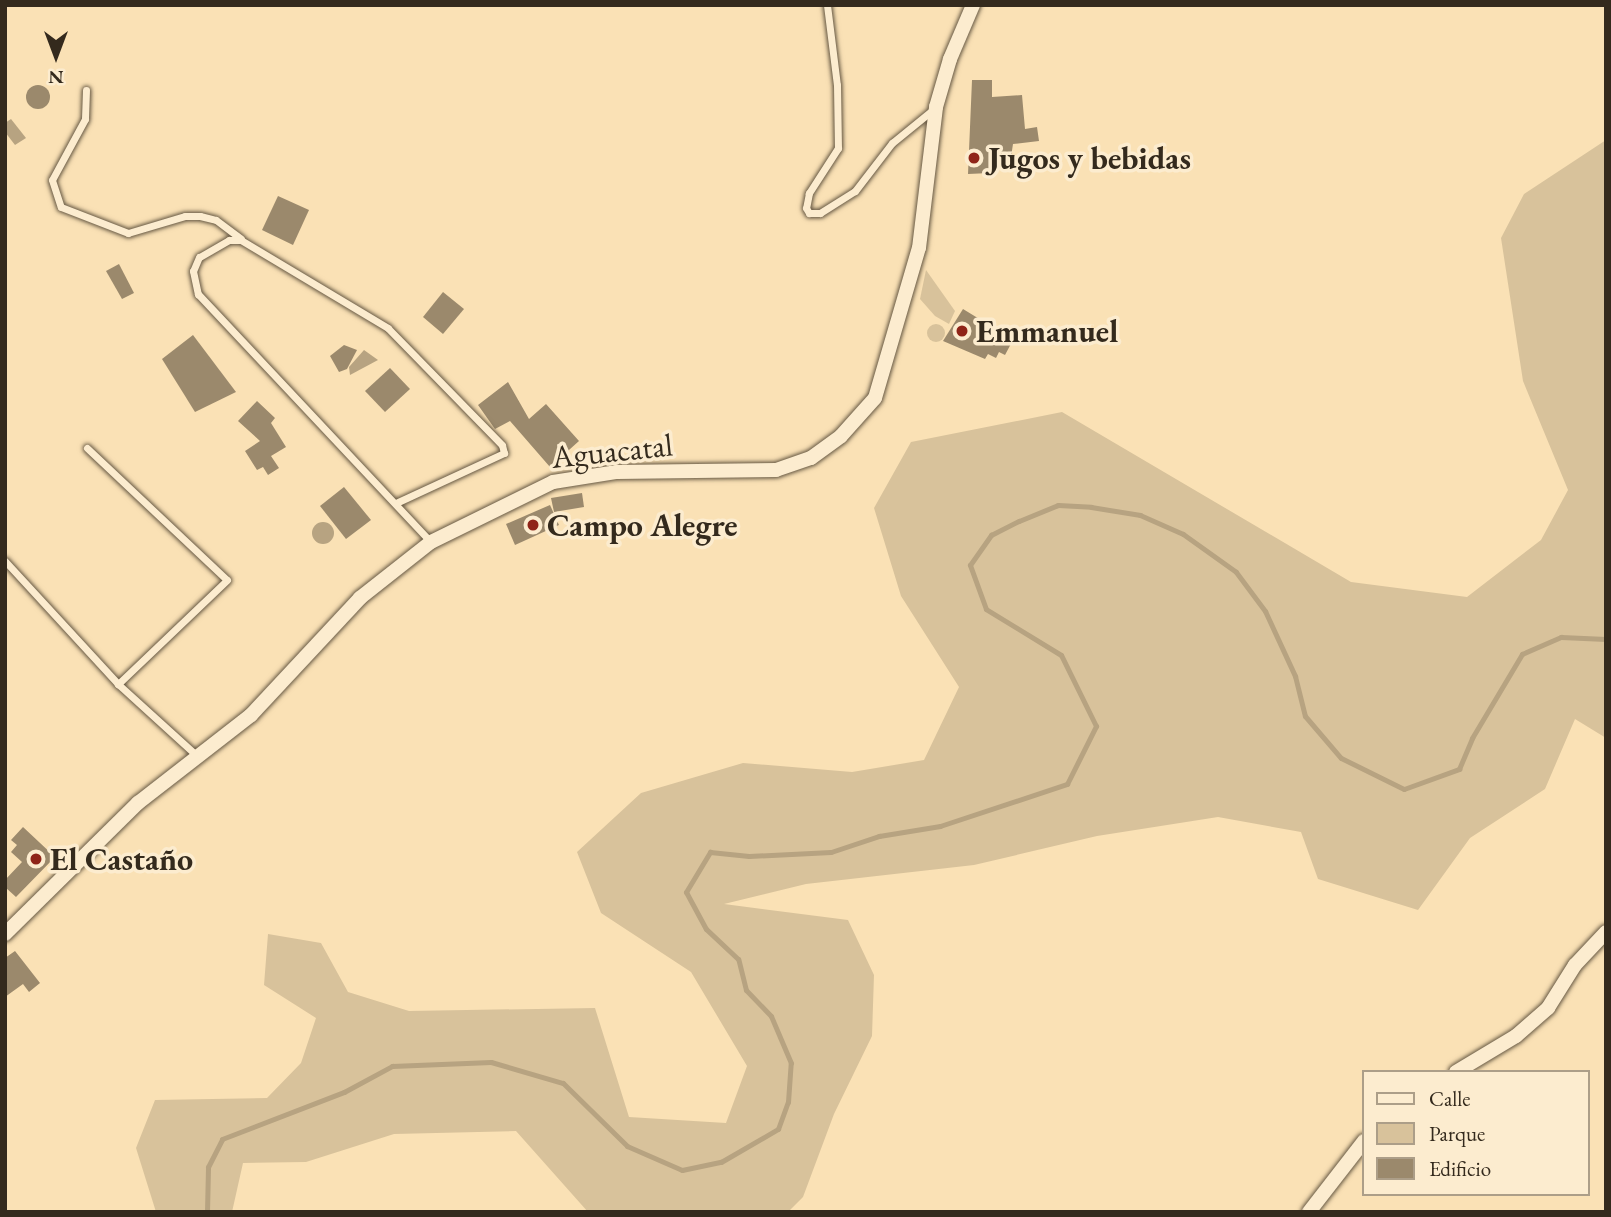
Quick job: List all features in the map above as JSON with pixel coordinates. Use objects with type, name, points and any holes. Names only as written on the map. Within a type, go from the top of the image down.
[{"type":"street","name":"Aguacatal","points":[[5,934],[138,803],[196,755],[251,715],[360,598],[431,542],[553,482],[617,472],[776,470],[811,458],[841,436],[875,398],[919,248],[936,107],[950,59],[973,5]]},
{"type":"street","points":[[1459,1070],[1516,1036],[1548,1008],[1574,965],[1606,932]]},
{"type":"street","points":[[1309,1212],[1362,1144]]},
{"type":"lane","points":[[827,5],[837,85],[838,148],[809,193],[806,208],[809,213],[820,213],[855,191],[892,143],[936,107]]},
{"type":"lane","points":[[86,90],[85,120],[52,180],[61,207],[128,233],[185,216],[216,219],[241,240],[388,328],[502,445],[504,453],[398,502]]},
{"type":"lane","points":[[241,240],[229,240],[199,257],[193,271],[198,294],[398,502],[431,542]]},
{"type":"lane","points":[[87,448],[227,580],[118,684]]},
{"type":"lane","points":[[5,561],[118,684],[196,755]]},
{"type":"green space","points":[[1606,140],[1606,738],[1575,719],[1545,789],[1470,838],[1418,910],[1318,879],[1301,832],[1218,817],[1097,836],[974,865],[806,884],[724,904],[848,920],[874,975],[872,1036],[834,1114],[803,1197],[788,1212],[588,1212],[516,1131],[394,1134],[306,1162],[243,1163],[232,1212],[156,1212],[136,1148],[155,1100],[267,1098],[301,1063],[316,1018],[264,985],[268,934],[321,943],[348,992],[409,1011],[595,1008],[629,1117],[726,1123],[747,1066],[691,972],[601,913],[577,852],[641,793],[743,763],[852,772],[924,760],[959,687],[901,596],[874,508],[911,442],[1062,412],[1351,582],[1467,597],[1541,540],[1568,490],[1523,381],[1501,238],[1524,194]]},
{"type":"green space","points":[[926,270],[955,311],[949,324],[935,316],[920,299]]},
{"type":"green space","points":[[936,324],[942,327],[945,333],[942,339],[936,342],[930,339],[927,333],[930,327]]},
{"type":"shaded area","points":[[11,119],[26,138],[15,145],[5,132],[5,123]]},
{"type":"shaded area","points":[[364,350],[378,360],[350,375],[349,367]]},
{"type":"shaded area","points":[[323,522],[331,525],[334,533],[331,541],[323,544],[315,541],[312,533],[315,525]]},
{"type":"building","points":[[972,80],[992,80],[992,97],[1022,95],[1025,129],[1037,127],[1039,141],[1013,144],[1009,170],[989,165],[990,173],[968,174]]},
{"type":"building","points":[[38,85],[47,88],[50,97],[47,106],[38,109],[29,106],[26,97],[29,88]]},
{"type":"building","points":[[278,196],[309,210],[293,245],[262,230]]},
{"type":"building","points":[[119,264],[134,293],[122,299],[106,271]]},
{"type":"building","points":[[443,292],[464,309],[443,334],[423,317]]},
{"type":"building","points":[[963,309],[981,320],[979,324],[1013,340],[1005,355],[999,352],[996,358],[988,354],[985,359],[943,341]]},
{"type":"building","points":[[193,335],[236,392],[195,412],[162,359]]},
{"type":"building","points":[[344,345],[357,350],[347,369],[339,372],[330,356]]},
{"type":"building","points":[[390,368],[410,389],[385,412],[365,391]]},
{"type":"building","points":[[508,382],[529,419],[546,404],[579,441],[550,467],[510,421],[495,429],[478,405]]},
{"type":"building","points":[[257,401],[275,418],[271,423],[286,447],[271,456],[279,468],[268,475],[263,467],[257,470],[245,451],[260,441],[238,421]]},
{"type":"building","points":[[344,487],[371,520],[346,539],[320,506]]},
{"type":"building","points":[[582,493],[584,507],[554,512],[551,498]]},
{"type":"building","name":"Campo Alegre","points":[[550,505],[559,525],[515,545],[506,524]]},
{"type":"building","name":"El Castaño","points":[[23,827],[55,857],[16,897],[5,887],[5,880],[22,862],[11,852],[17,845],[11,840]]},
{"type":"building","points":[[15,951],[40,983],[29,992],[23,984],[5,997],[5,958]]},
{"type":"waterway","points":[[207,1212],[208,1167],[222,1139],[344,1092],[392,1066],[491,1062],[563,1083],[627,1146],[682,1170],[721,1162],[778,1129],[788,1102],[791,1063],[771,1016],[746,990],[738,959],[706,929],[686,892],[710,852],[749,856],[831,852],[879,836],[940,826],[1067,784],[1096,726],[1061,655],[986,609],[970,565],[991,535],[1058,505],[1140,515],[1183,534],[1236,572],[1265,611],[1295,676],[1305,716],[1341,758],[1404,789],[1459,769],[1472,738],[1522,654],[1561,637],[1606,639]]},
{"type":"place","name":"Jugos y bebidas","points":[[974,158]]},
{"type":"place","name":"Emmanuel","points":[[962,331]]},
{"type":"place","name":"Campo Alegre","points":[[533,525]]},
{"type":"place","name":"El Castaño","points":[[36,859]]}]
